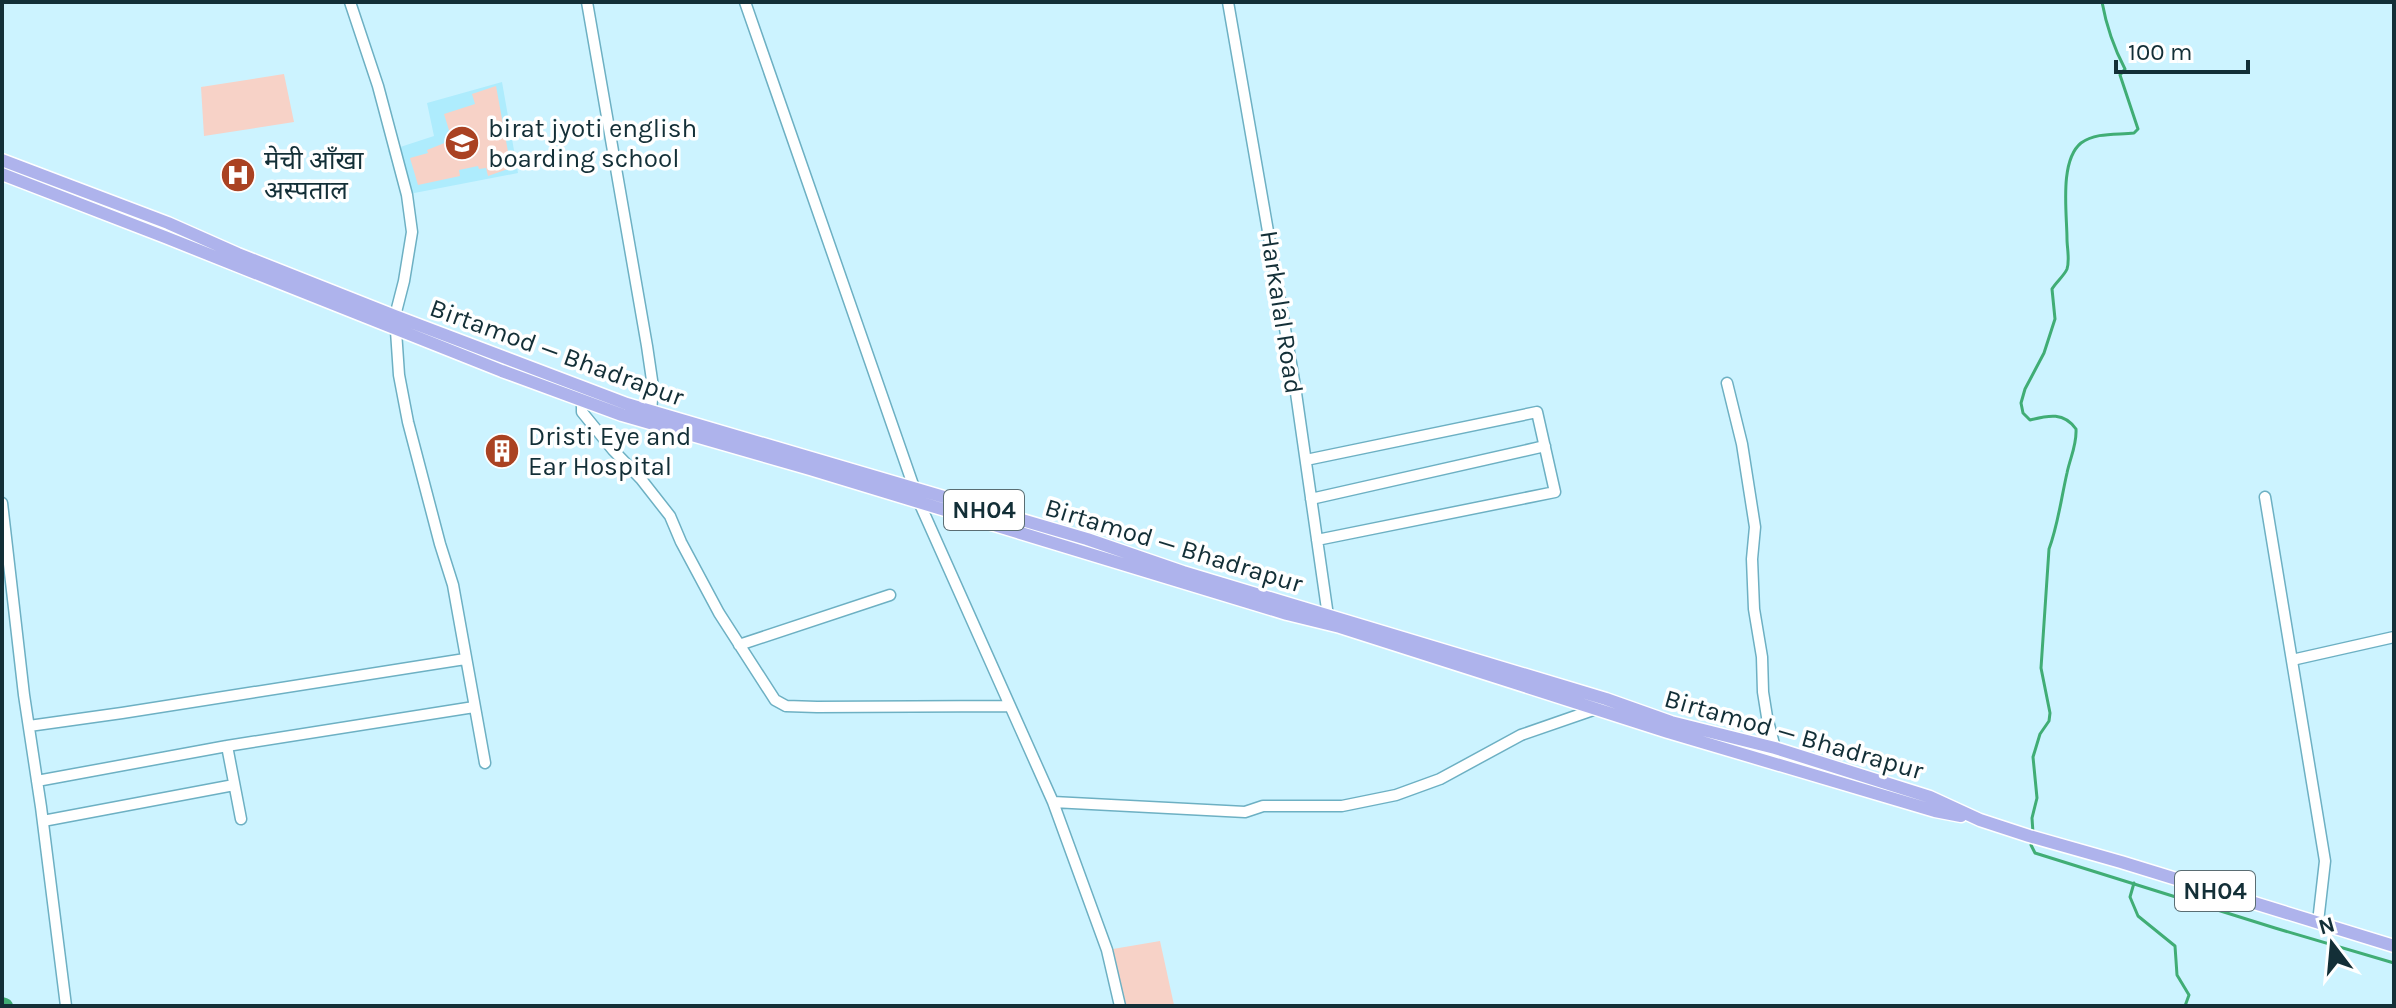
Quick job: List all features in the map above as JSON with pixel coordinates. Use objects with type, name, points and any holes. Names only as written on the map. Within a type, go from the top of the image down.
[{"type":"main road","name":"Birtamod — Bhadrapur","points":[[2,160],[168,223],[235,259]]},
{"type":"main road","name":"Birtamod — Bhadrapur","points":[[2,174],[235,259],[562,386],[917,496]]},
{"type":"main road","name":"Birtamod — Bhadrapur","points":[[562,386],[582,400],[622,415],[1087,539],[1182,577],[1602,704],[1775,748],[1930,797],[1980,820],[2032,837],[2394,946]]},
{"type":"main road","name":"Birtamod — Bhadrapur","points":[[1602,704],[1677,734],[1935,811],[1980,820]]},
{"type":"street","points":[[350,2],[378,86],[409,208],[412,232],[396,323],[399,375],[408,422],[453,585],[485,763]]},
{"type":"street","points":[[587,2],[647,346],[653,387],[651,412]]},
{"type":"street","points":[[745,2],[917,496],[1053,802],[1107,950],[1120,1006]]},
{"type":"street","name":"Harkalal Road","points":[[1228,2],[1282,308],[1327,620]]},
{"type":"street","points":[[1727,383],[1742,444],[1755,527],[1752,559],[1754,609],[1762,657],[1763,692],[1775,748]]},
{"type":"street","points":[[582,400],[582,412],[670,516],[704,585],[775,700],[786,706],[1009,706]]},
{"type":"street","points":[[1306,460],[1537,412],[1555,492],[1317,540]]},
{"type":"street","points":[[1311,499],[1545,446]]},
{"type":"street","points":[[2265,497],[2325,861],[2318,922]]},
{"type":"street","points":[[2,503],[66,1006]]},
{"type":"street","points":[[739,645],[890,595]]},
{"type":"street","points":[[2292,660],[2394,637]]},
{"type":"street","points":[[29,726],[465,659]]},
{"type":"street","points":[[1053,802],[1245,812],[1263,806],[1342,806],[1387,798],[1424,787],[1521,735],[1602,704]]},
{"type":"street","points":[[37,781],[227,746],[474,707]]},
{"type":"street","points":[[227,746],[241,819]]},
{"type":"street","points":[[43,821],[234,785]]},
{"type":"shaded area","points":[[284,74],[294,122],[204,136],[201,87]]},
{"type":"shaded area","name":"birat jyoti english boarding school","points":[[502,82],[518,173],[404,195],[388,151],[434,136],[427,103]]},
{"type":"shaded area","points":[[496,86],[511,168],[488,176],[486,168],[479,169],[478,166],[459,170],[460,176],[418,185],[410,158],[428,153],[427,150],[452,140],[444,114],[475,104],[472,94]]},
{"type":"shaded area","points":[[1160,941],[1174,1005],[1120,1006],[1107,950]]},
{"type":"waterway","points":[[2033,833],[2032,818],[2037,798],[2033,757],[2050,713],[2041,668],[2049,549],[2076,429],[2056,416],[2030,420],[2023,413],[2021,403],[2044,353],[2055,319],[2052,289],[2068,265],[2066,188],[2074,151],[2093,137],[2134,133],[2138,129],[2120,75],[2125,69],[2111,37],[2102,2]]},
{"type":"waterway","points":[[2032,841],[2035,853],[2394,963]]},
{"type":"waterway","points":[[2134,883],[2130,897],[2138,916],[2175,946],[2177,975],[2189,995],[2185,1006]]},
{"type":"place","name":"birat jyoti english boarding school","points":[[462,143]]},
{"type":"place","name":"मेची आँखा अस्पताल","points":[[238,175]]},
{"type":"place","name":"Dristi Eye and Ear Hospital","points":[[502,451]]}]
